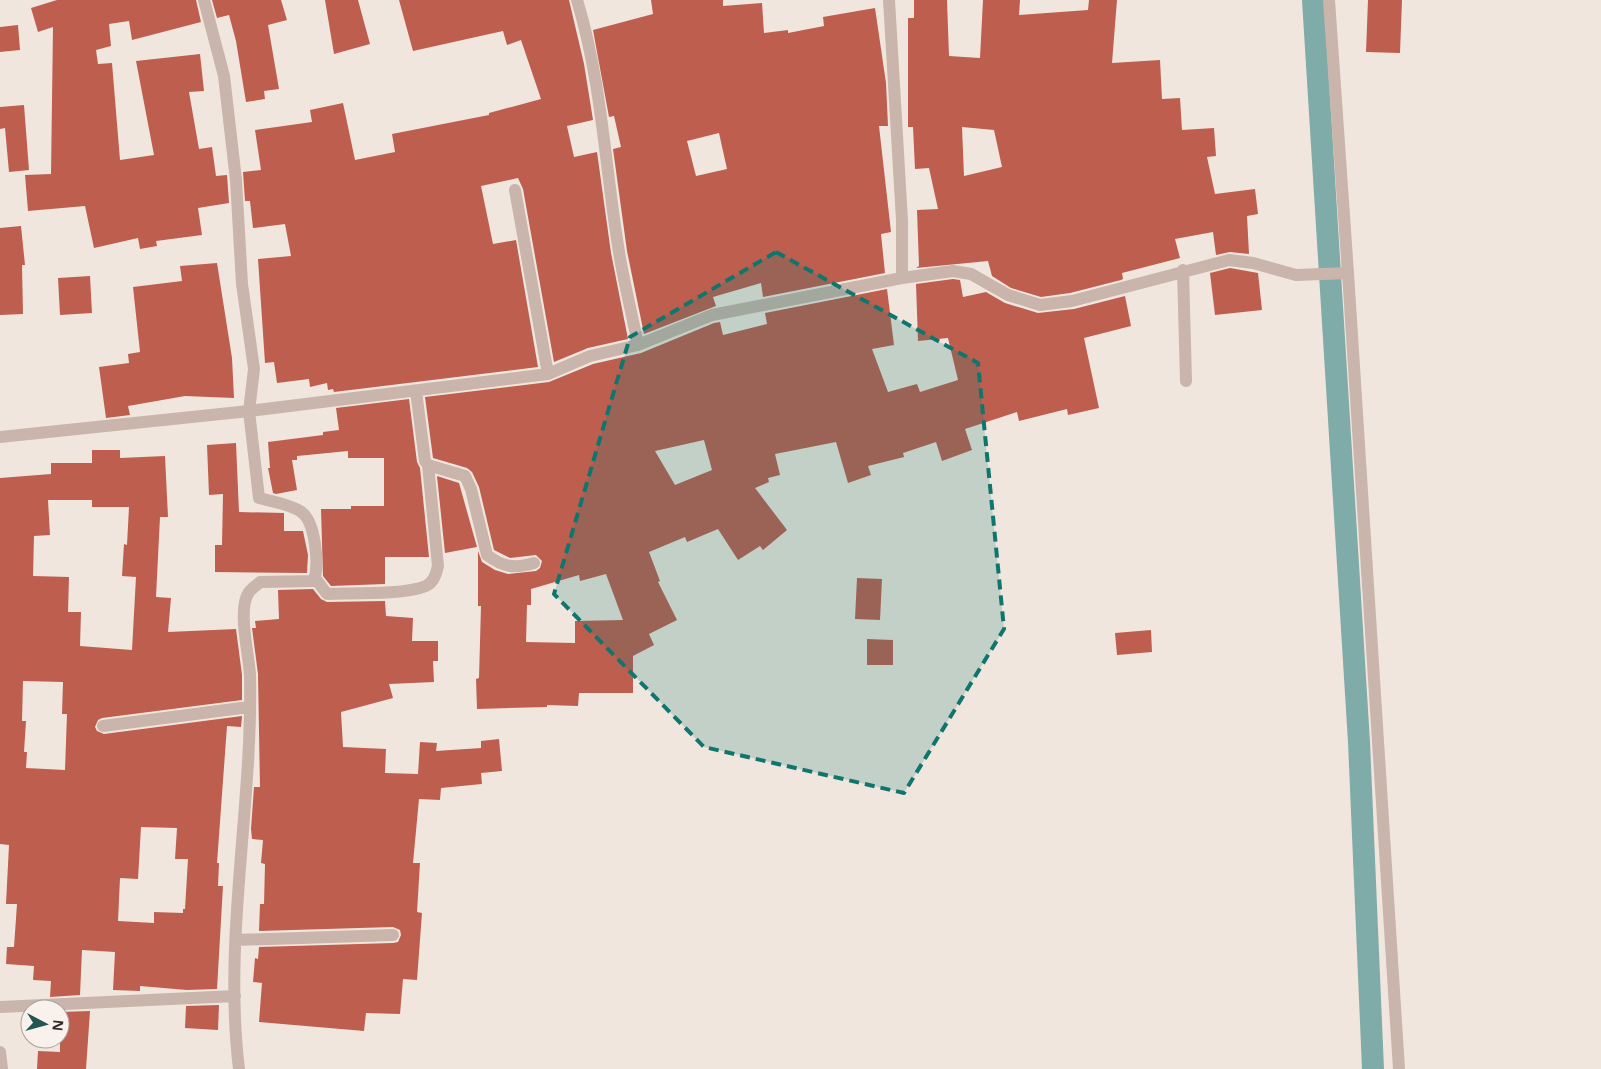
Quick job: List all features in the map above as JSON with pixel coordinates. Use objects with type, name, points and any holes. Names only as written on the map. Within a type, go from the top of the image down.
[{"type":"street","points":[[204,0],[224,76],[236,180],[242,284],[254,369],[249,411],[259,498],[301,511],[308,521],[316,549],[315,578],[327,594],[406,590],[427,585],[435,577],[438,566],[428,465],[425,461],[416,391]]},
{"type":"street","points":[[577,0],[586,30],[607,158],[619,252],[638,345]]},
{"type":"street","points":[[889,0],[902,220],[902,278]]},
{"type":"street","points":[[1328,0],[1344,273],[1399,1069]]},
{"type":"street","points":[[515,190],[548,374]]},
{"type":"street","points":[[0,437],[249,411],[548,374],[590,356],[638,345],[712,315],[902,278],[953,271],[971,274],[1008,294],[1040,305],[1072,301],[1216,261],[1234,260],[1304,275],[1344,273]]},
{"type":"street","points":[[1183,270],[1186,381]]},
{"type":"street","points":[[428,465],[465,476],[471,489],[487,555],[500,565],[522,567],[534,563]]},
{"type":"street","points":[[239,1069],[234,1030],[236,940],[250,674],[244,611],[246,598],[249,592],[260,582],[312,582],[315,578]]},
{"type":"street","points":[[103,726],[249,707]]},
{"type":"street","points":[[236,940],[393,935]]},
{"type":"street","points":[[0,1007],[235,996]]},
{"type":"street","points":[[0,1052],[2,1069]]},
{"type":"highlighted area","points":[[776,252],[978,363],[1004,629],[904,793],[704,747],[554,594],[630,337]]},
{"type":"building","points":[[57,0],[196,0],[201,22],[132,40],[129,21],[109,24],[111,46],[96,50],[98,64],[112,63],[120,160],[154,155],[136,61],[200,54],[204,91],[189,92],[199,149],[212,147],[216,176],[227,175],[229,203],[198,208],[202,235],[156,241],[157,246],[140,249],[138,238],[94,248],[85,206],[28,211],[25,175],[51,174],[53,27],[38,32],[31,8]]},
{"type":"building","points":[[212,0],[281,0],[287,20],[268,25],[279,89],[264,91],[265,99],[246,102],[236,41],[229,15],[217,18]]},
{"type":"building","points":[[325,0],[358,0],[370,44],[334,54]]},
{"type":"building","points":[[399,0],[569,0],[584,64],[593,120],[567,126],[574,157],[597,152],[611,253],[628,339],[588,348],[554,362],[523,189],[518,178],[481,186],[493,244],[516,240],[538,367],[334,392],[333,389],[328,390],[327,383],[310,387],[309,379],[277,383],[274,362],[265,363],[258,259],[291,256],[285,224],[253,228],[250,201],[245,201],[243,172],[261,170],[255,130],[312,122],[310,110],[343,103],[355,160],[395,152],[392,134],[489,115],[489,113],[541,99],[521,40],[507,45],[503,31],[413,51]]},
{"type":"building","points":[[651,0],[723,0],[723,6],[762,3],[764,33],[788,30],[788,33],[824,26],[823,17],[875,8],[886,83],[888,126],[879,126],[891,232],[881,234],[885,273],[763,297],[761,283],[713,297],[716,306],[644,334],[627,251],[613,149],[621,147],[614,116],[609,117],[593,30],[653,14]],"holes":[[[719,133],[727,169],[696,176],[687,141]]]},
{"type":"building","points":[[914,0],[947,0],[949,56],[980,58],[983,0],[1020,0],[1019,15],[1088,10],[1089,0],[1117,0],[1112,63],[1160,60],[1162,99],[1180,98],[1182,130],[1214,128],[1216,156],[1207,157],[1215,194],[1255,189],[1258,214],[1247,216],[1249,254],[1230,252],[1216,255],[1213,232],[1175,239],[1180,258],[1122,273],[1123,279],[1121,280],[1070,293],[1041,297],[1011,288],[992,276],[988,261],[916,268],[919,266],[917,210],[938,209],[929,168],[915,169],[913,127],[908,127],[908,18],[914,18]],"holes":[[[962,127],[994,130],[1002,167],[964,176]]]},
{"type":"building","points":[[1368,0],[1402,0],[1400,53],[1366,52]]},
{"type":"building","points":[[18,25],[20,50],[0,52],[0,27]]},
{"type":"building","points":[[24,105],[29,170],[9,172],[5,128],[0,129],[0,107]]},
{"type":"building","points":[[21,226],[25,265],[22,265],[23,314],[0,315],[0,228]]},
{"type":"building","points":[[217,263],[232,358],[234,398],[185,396],[128,406],[130,415],[106,418],[99,367],[129,363],[128,354],[140,352],[133,287],[182,281],[180,266]]},
{"type":"building","points":[[1230,268],[1258,273],[1262,310],[1215,315],[1210,273]]},
{"type":"building","points":[[90,276],[92,313],[60,315],[58,278]]},
{"type":"building","points":[[953,279],[960,280],[963,297],[986,292],[1005,303],[1038,313],[1074,309],[1125,296],[1131,326],[1084,338],[1099,408],[1068,415],[1067,409],[1019,421],[1017,412],[965,429],[972,450],[942,461],[936,442],[903,453],[904,457],[868,466],[871,475],[848,483],[836,442],[775,454],[780,475],[768,478],[769,482],[755,488],[787,530],[763,550],[760,546],[738,560],[718,529],[687,542],[685,537],[649,552],[660,581],[658,582],[677,620],[649,634],[654,645],[633,656],[633,693],[579,693],[578,706],[547,705],[547,707],[477,709],[476,679],[479,678],[481,606],[478,606],[478,551],[482,562],[495,570],[508,574],[536,571],[540,568],[542,561],[536,555],[510,558],[494,550],[479,487],[472,472],[467,468],[433,458],[425,397],[549,382],[593,364],[641,353],[714,323],[720,322],[723,335],[767,324],[765,313],[887,289],[894,345],[872,349],[888,392],[917,384],[920,392],[958,380],[948,338],[918,341],[916,284]],"holes":[[[704,440],[712,470],[675,485],[655,451]],[[606,574],[623,620],[575,621],[575,643],[526,642],[527,605],[531,605],[531,589],[579,575],[580,581]]]},
{"type":"building","points":[[409,399],[417,462],[420,468],[429,557],[385,557],[385,584],[331,586],[323,576],[321,509],[351,509],[351,506],[384,506],[384,458],[348,458],[348,451],[297,456],[297,460],[292,460],[297,490],[276,494],[273,493],[268,468],[270,468],[268,442],[323,435],[323,432],[339,430],[336,408]]},
{"type":"building","points":[[236,443],[239,512],[284,513],[284,531],[303,531],[308,555],[307,573],[215,572],[215,545],[222,545],[223,494],[209,495],[207,445]]},
{"type":"building","points":[[92,450],[120,450],[120,458],[165,456],[168,517],[160,517],[156,597],[171,598],[168,632],[236,629],[242,675],[242,700],[102,718],[98,720],[95,727],[97,731],[104,734],[242,716],[241,727],[227,726],[217,863],[219,863],[218,886],[223,886],[217,989],[187,990],[140,986],[140,991],[113,990],[115,952],[82,950],[80,995],[50,997],[51,981],[33,980],[34,966],[6,964],[7,947],[14,947],[17,904],[6,904],[9,845],[0,844],[0,478],[51,474],[51,463],[92,463]],"holes":[[[48,500],[92,500],[92,507],[129,507],[127,545],[124,544],[122,576],[136,577],[132,650],[80,646],[81,612],[68,612],[69,577],[33,576],[34,536],[50,535]],[[23,681],[63,682],[62,714],[67,714],[65,770],[26,768],[27,752],[24,752],[26,721],[22,721]],[[141,827],[177,828],[175,859],[188,859],[185,909],[183,909],[183,913],[154,912],[154,923],[118,921],[120,878],[138,879]]]},
{"type":"building","points":[[437,476],[459,483],[477,547],[445,553]]},
{"type":"building","points":[[857,578],[882,579],[880,620],[855,619]]},
{"type":"building","points":[[313,589],[321,599],[327,602],[385,601],[386,616],[413,618],[412,641],[438,641],[438,661],[433,661],[434,682],[389,684],[393,698],[341,712],[343,747],[386,749],[385,773],[418,774],[420,742],[437,743],[436,751],[481,748],[481,741],[499,739],[502,771],[481,773],[482,784],[441,788],[440,800],[419,799],[413,863],[420,863],[417,912],[422,913],[417,980],[403,979],[400,1014],[366,1013],[364,1031],[259,1022],[262,983],[253,982],[255,958],[258,959],[259,947],[393,943],[398,942],[401,935],[400,930],[393,927],[259,931],[260,904],[264,904],[265,864],[261,863],[263,840],[252,839],[251,829],[254,787],[260,787],[258,674],[252,628],[256,628],[255,621],[279,619],[278,590]]},
{"type":"building","points":[[1151,630],[1152,652],[1117,655],[1115,633]]},
{"type":"building","points":[[867,639],[893,640],[893,665],[867,665]]},
{"type":"building","points":[[219,1005],[218,1030],[185,1028],[186,1006]]},
{"type":"building","points":[[90,1011],[86,1069],[37,1069],[38,1051],[60,1052],[60,1049],[70,1049],[70,1012]]},
{"type":"waterway","points":[[1313,0],[1359,742],[1373,1069]]}]
